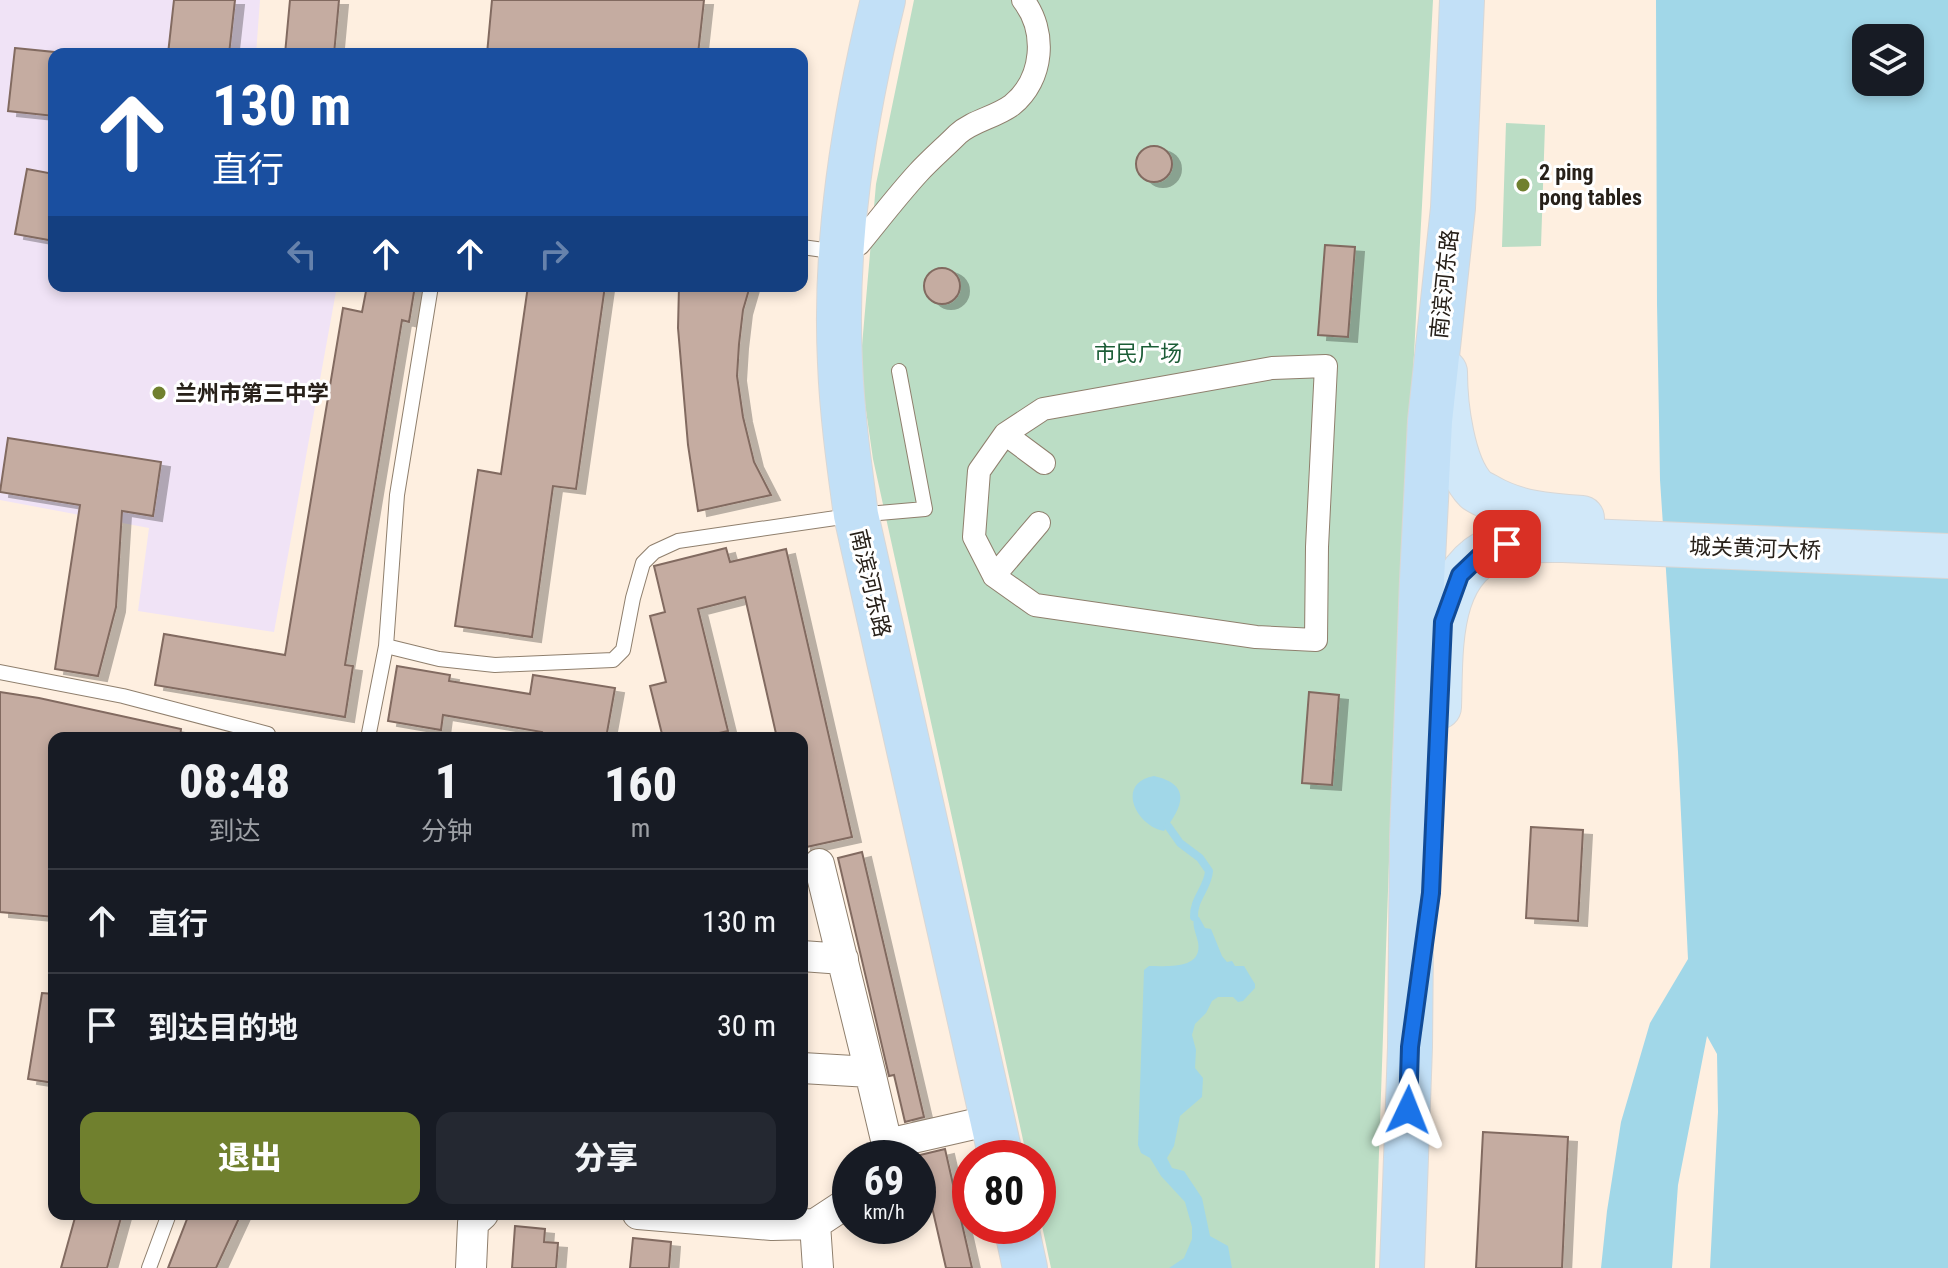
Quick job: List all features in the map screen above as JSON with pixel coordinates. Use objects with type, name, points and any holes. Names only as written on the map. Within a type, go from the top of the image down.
[{"type":"highway","name":"南滨河东路","points":[[883,0],[834,248],[845,437],[856,515],[996,1139]]},
{"type":"highway","name":"南滨河东路","points":[[1402,1268],[1410,1047],[1415,721],[1430,421],[1453,208],[1462,0]]},
{"type":"highway","points":[[1020,1244],[1025,1268]]},
{"type":"main road","points":[[1444,285],[1445,391],[1453,442],[1462,468],[1476,490],[1503,506],[1536,514],[1564,528]]},
{"type":"main road","name":"城关黄河大桥","points":[[1564,528],[1948,535]]},
{"type":"main road","name":"城关黄河大桥","points":[[1564,528],[1948,556]]},
{"type":"main road","name":"南滨河东路","points":[[1410,1047],[1431,893],[1443,622],[1460,575],[1481,555],[1507,544],[1564,528]]},
{"type":"street","points":[[834,248],[961,131],[1012,105],[1029,85],[1039,61],[1039,35],[1031,10],[1023,0]]},
{"type":"street","points":[[1326,366],[1316,640],[1256,637],[1035,605],[994,576],[974,537],[979,471],[1005,434],[1043,409],[1272,368],[1326,366]]},
{"type":"street","points":[[1005,434],[1044,463]]},
{"type":"street","points":[[994,576],[1039,523]]},
{"type":"street","points":[[819,864],[886,1140]]},
{"type":"street","points":[[808,956],[843,959]]},
{"type":"street","points":[[808,1068],[870,1072]]},
{"type":"street","points":[[936,1146],[996,1139]]},
{"type":"street","points":[[711,1220],[772,1225],[815,1224],[832,1213]]},
{"type":"street","points":[[471,1268],[473,1223],[476,1220]]},
{"type":"street","points":[[815,1224],[818,1268]]},
{"type":"lane","points":[[369,732],[386,646],[397,495],[430,292]]},
{"type":"lane","points":[[386,646],[439,659],[495,665],[613,660],[623,650],[643,563],[654,552],[678,541],[856,515],[925,509],[899,371]]},
{"type":"lane","points":[[0,672],[123,696],[260,732]]},
{"type":"lane","points":[[149,1268],[167,1220]]},
{"type":"shaded area","name":"兰州市第三中学","points":[[0,0],[260,0],[256,48],[48,48],[48,292],[336,292],[274,632],[138,611],[149,528],[0,500]]},
{"type":"green space","name":"市民广场","points":[[914,0],[1433,0],[1393,746],[1375,1268],[1051,1268],[1046,1244],[1056,1244],[1056,1140],[1023,1140],[873,459],[860,369],[876,184]]},
{"type":"green space","name":"2 ping pong tables","points":[[1506,123],[1545,125],[1541,246],[1502,247]]},
{"type":"water","points":[[1656,0],[1948,0],[1948,1268],[1710,1268],[1718,1112],[1717,1054],[1707,1036],[1678,1185],[1672,1268],[1601,1268],[1621,1122],[1650,1023],[1688,959],[1660,480]]},
{"type":"water","points":[[1154,776],[1166,780],[1179,791],[1176,813],[1164,831],[1145,821],[1134,804],[1135,787],[1142,780]]},
{"type":"water","points":[[1196,916],[1205,928],[1211,929],[1227,962],[1244,966],[1255,988],[1243,1001],[1218,997],[1195,1024],[1192,1035],[1196,1050],[1195,1068],[1203,1078],[1202,1097],[1180,1116],[1174,1146],[1167,1158],[1172,1168],[1184,1171],[1202,1198],[1210,1236],[1228,1246],[1232,1268],[1169,1268],[1184,1258],[1192,1239],[1192,1227],[1185,1202],[1161,1176],[1150,1158],[1141,1153],[1138,1145],[1144,970],[1149,966],[1182,964],[1195,958],[1198,951]]},
{"type":"building","points":[[174,0],[235,0],[230,48],[169,48]]},
{"type":"building","points":[[290,0],[339,0],[335,48],[286,48]]},
{"type":"building","points":[[492,0],[704,0],[699,48],[488,48]]},
{"type":"building","points":[[15,48],[48,51],[48,115],[8,111]]},
{"type":"building","points":[[1154,146],[1167,151],[1172,164],[1167,177],[1154,182],[1141,177],[1136,164],[1141,151]]},
{"type":"building","points":[[27,169],[48,173],[48,240],[15,234]]},
{"type":"building","points":[[1325,245],[1355,247],[1348,337],[1318,335]]},
{"type":"building","points":[[942,268],[955,273],[960,286],[955,299],[942,304],[929,299],[924,286],[929,273]]},
{"type":"building","points":[[366,292],[414,292],[409,322],[402,320],[345,665],[353,666],[345,717],[155,685],[164,634],[285,655],[343,308],[362,312]]},
{"type":"building","points":[[527,292],[604,292],[576,489],[553,486],[532,637],[455,626],[478,470],[501,474]]},
{"type":"building","points":[[679,292],[748,292],[743,310],[737,376],[754,462],[771,495],[698,511],[688,445],[678,328]]},
{"type":"building","points":[[8,438],[161,462],[153,516],[122,511],[116,607],[98,676],[55,669],[80,505],[0,492]]},
{"type":"building","points":[[726,548],[730,562],[786,549],[852,837],[808,847],[808,732],[776,732],[745,597],[698,609],[728,731],[662,732],[650,686],[666,682],[650,616],[665,612],[654,566]]},
{"type":"building","points":[[397,666],[450,675],[449,681],[530,694],[533,675],[615,688],[607,732],[542,732],[443,715],[441,730],[388,721]]},
{"type":"building","points":[[0,692],[181,729],[181,732],[48,732],[48,916],[0,912]]},
{"type":"building","points":[[1309,692],[1339,695],[1332,785],[1302,783]]},
{"type":"building","points":[[1531,827],[1583,830],[1578,921],[1526,918]]},
{"type":"building","points":[[862,852],[924,1117],[905,1122],[894,1075],[889,1076],[838,858]]},
{"type":"building","points":[[42,993],[48,994],[48,1082],[28,1079]]},
{"type":"building","points":[[1483,1132],[1568,1137],[1562,1268],[1476,1268]]},
{"type":"building","points":[[945,1149],[952,1180],[952,1244],[967,1244],[972,1268],[946,1268],[936,1225],[936,1151]]},
{"type":"building","points":[[74,1220],[120,1220],[107,1268],[61,1268]]},
{"type":"building","points":[[187,1220],[238,1220],[216,1268],[168,1268]]},
{"type":"building","points":[[515,1226],[545,1229],[544,1242],[558,1243],[556,1268],[512,1268]]},
{"type":"building","points":[[633,1238],[671,1242],[669,1268],[630,1268]]},
{"type":"waterway","points":[[1168,826],[1180,843],[1200,858],[1209,871],[1194,917]]},
{"type":"place","name":"2 ping pong tables","points":[[1523,185]]},
{"type":"place","name":"兰州市第三中学","points":[[159,393]]},
{"type":"route","points":[[1408,1110],[1410,1047],[1431,893],[1443,622],[1460,575],[1481,555],[1507,544]]}]
